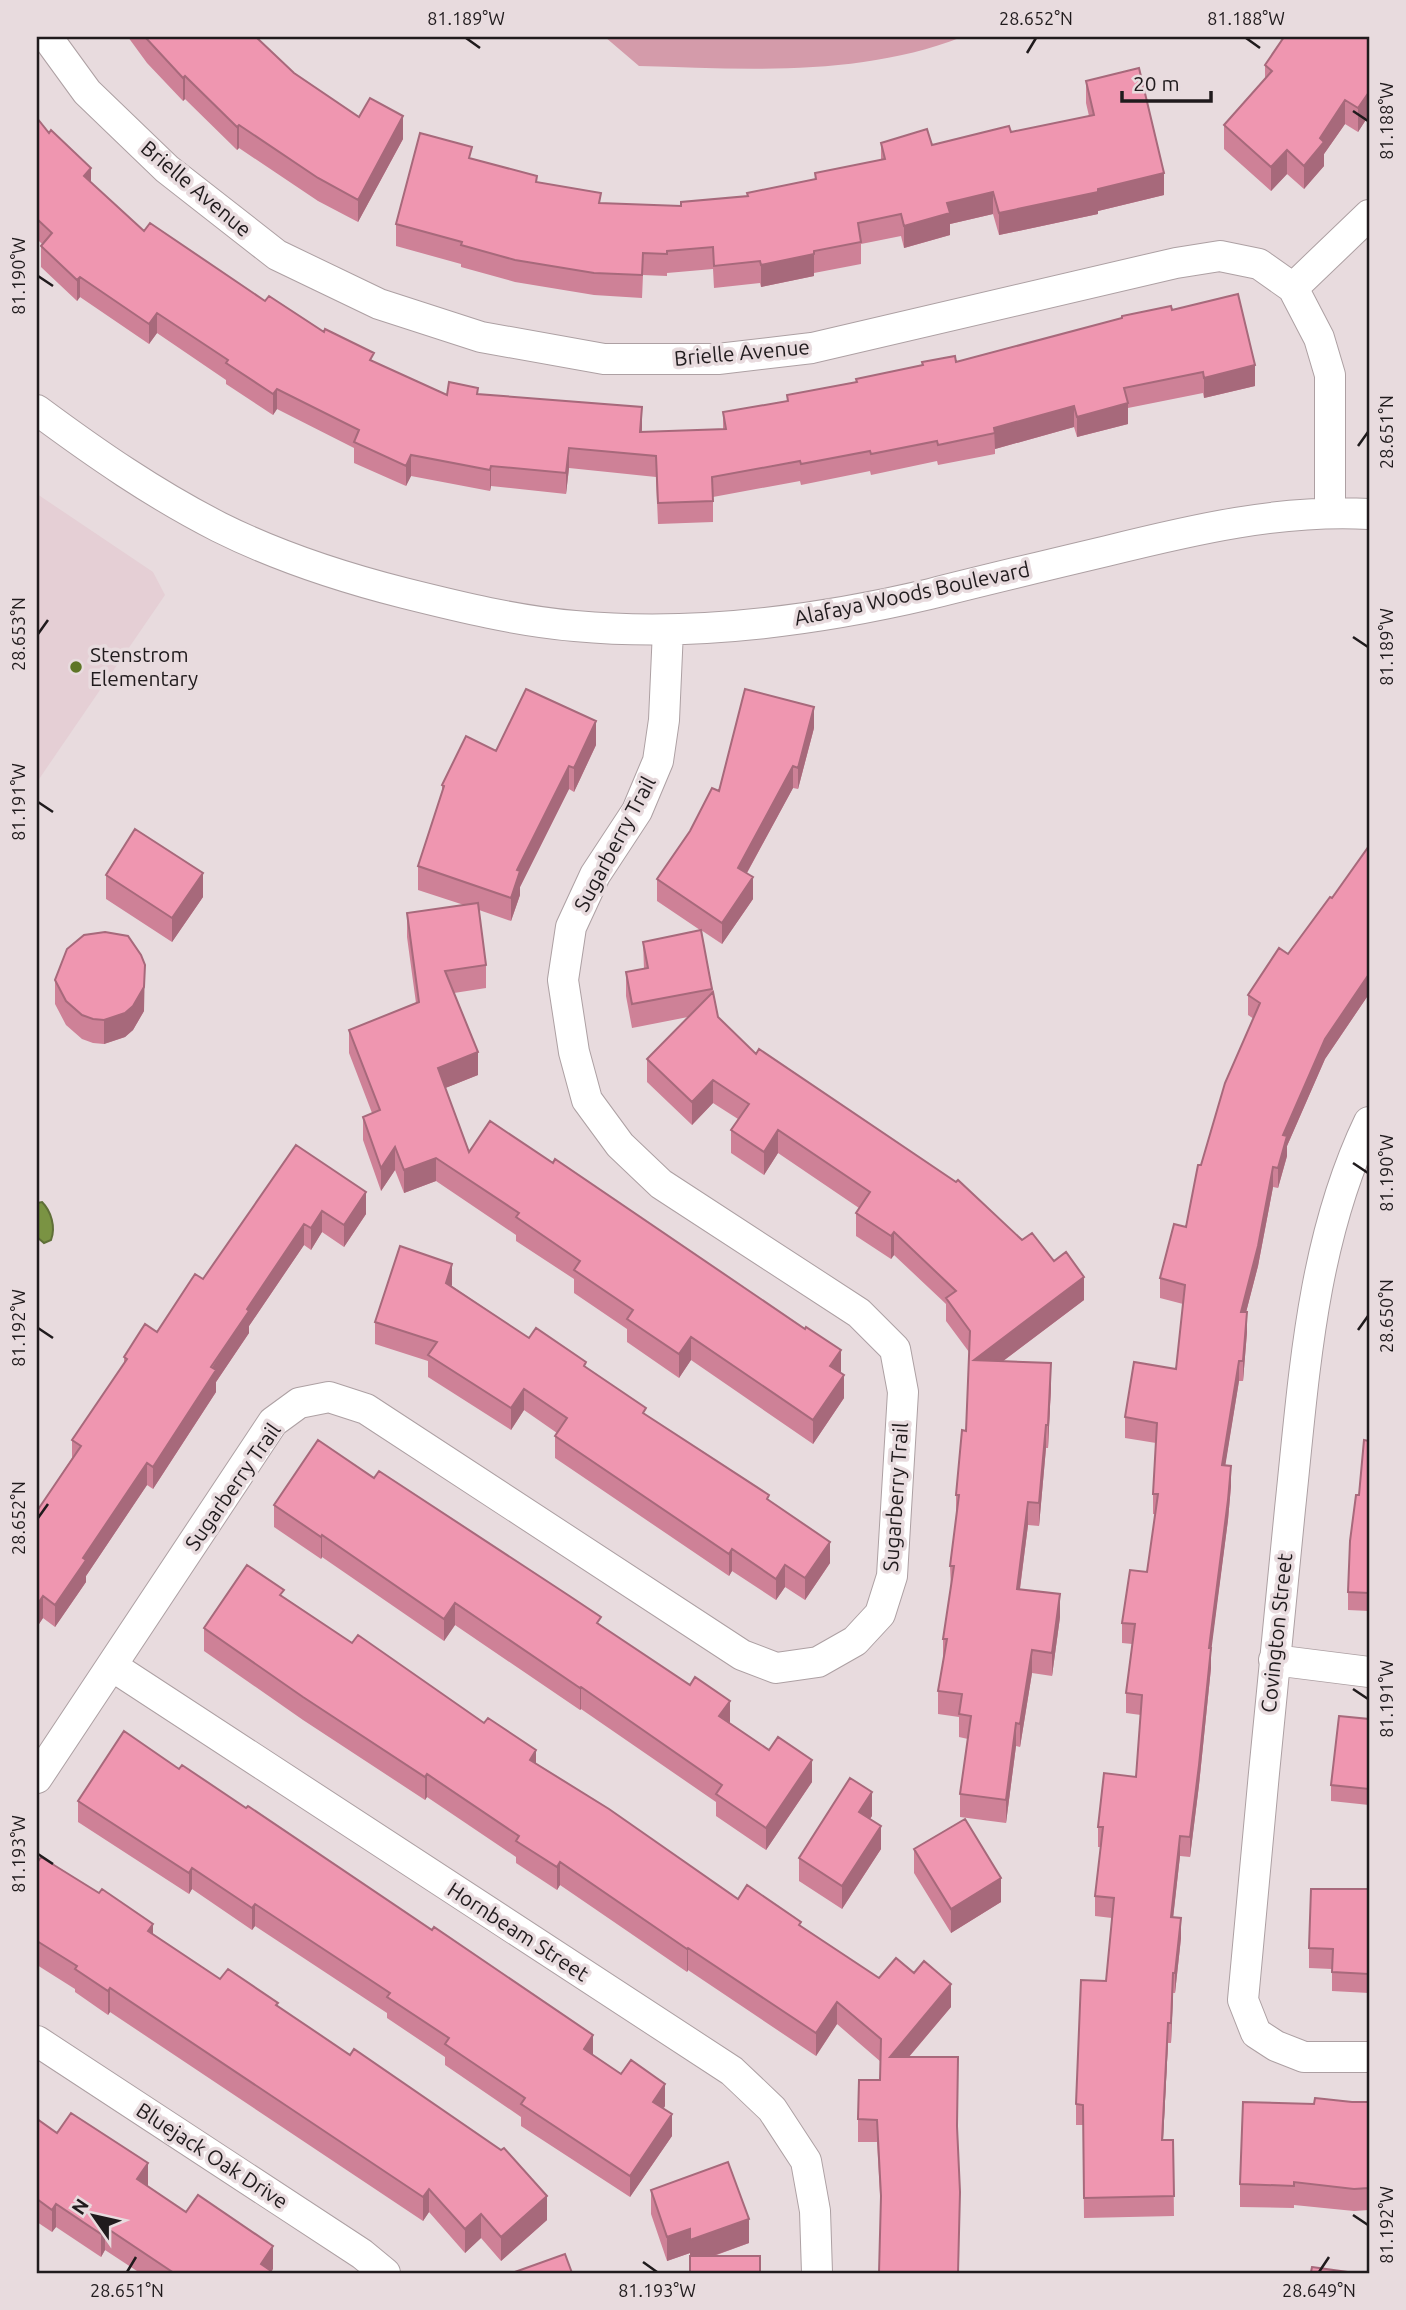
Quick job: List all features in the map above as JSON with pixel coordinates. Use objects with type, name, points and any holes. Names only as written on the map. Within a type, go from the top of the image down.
[{"type":"street","name":"Brielle Avenue","points":[[47,37],[87,92],[167,169],[277,255],[379,304],[481,337],[604,359],[732,358],[812,348],[1176,263],[1220,256],[1259,264],[1293,288],[1319,338],[1330,375],[1330,512]]},
{"type":"street","points":[[1293,288],[1369,215]]},
{"type":"street","name":"Alafaya Woods Boulevard","points":[[37,410],[111,465],[220,527],[303,563],[477,612],[576,626],[668,630],[781,622],[904,600],[1203,527],[1330,512],[1369,514]]},
{"type":"street","name":"Sugarberry Trail","points":[[37,1778],[274,1423],[299,1403],[329,1397],[366,1409],[742,1655],[776,1668],[818,1662],[855,1641],[880,1614],[892,1576],[901,1419],[902,1392],[895,1349],[859,1313],[662,1184],[620,1145],[587,1100],[574,1052],[563,981],[571,927],[595,876],[637,811],[658,761],[664,720],[668,630]]},
{"type":"street","name":"Covington Street","points":[[1369,1122],[1355,1152],[1327,1237],[1311,1321],[1274,1660],[1243,2000],[1256,2033],[1276,2046],[1304,2057],[1369,2057]]},
{"type":"street","points":[[1274,1660],[1369,1672]]},
{"type":"street","name":"Hornbeam Street","points":[[112,1666],[732,2071],[772,2109],[806,2161],[816,2211],[817,2273]]},
{"type":"street","name":"Bluejack Oak Drive","points":[[37,2041],[362,2255],[384,2273]]},
{"type":"shaded area","points":[[605,37],[962,37],[883,59],[843,65],[762,69],[639,66]]},
{"type":"shaded area","name":"Stenstrom Elementary","points":[[37,494],[153,572],[165,595],[37,782]]},
{"type":"shaded area","points":[[42,1202],[53,1225],[51,1240],[44,1243],[37,1237],[37,1203]]},
{"type":"building","points":[[145,37],[256,37],[294,73],[359,117],[370,98],[403,116],[358,200],[318,178],[239,125],[237,127],[185,76],[183,78]]},
{"type":"building","points":[[1284,37],[1369,37],[1369,92],[1358,108],[1345,100],[1320,138],[1324,142],[1304,166],[1287,150],[1271,167],[1224,125],[1272,71],[1265,65]]},
{"type":"building","points":[[1139,68],[1164,173],[1098,189],[1098,192],[999,213],[993,192],[947,203],[950,213],[904,226],[901,214],[858,223],[861,242],[814,251],[814,254],[761,265],[760,261],[714,266],[713,247],[667,251],[667,254],[643,253],[642,275],[594,273],[515,260],[396,224],[420,133],[472,147],[469,158],[537,176],[536,182],[601,193],[599,203],[681,206],[681,202],[748,196],[747,193],[816,179],[815,173],[885,159],[881,143],[927,129],[932,145],[1009,126],[1011,132],[1094,115],[1086,81]]},
{"type":"building","points":[[37,118],[49,133],[51,130],[91,168],[84,176],[144,231],[150,223],[265,301],[269,296],[324,332],[325,329],[374,353],[370,360],[447,395],[449,382],[478,388],[477,394],[642,407],[640,432],[726,429],[723,412],[788,401],[787,395],[857,382],[856,379],[923,365],[922,362],[955,356],[956,362],[1122,316],[1171,306],[1172,310],[1238,294],[1255,365],[1204,378],[1203,372],[1124,388],[1128,403],[1077,417],[1074,406],[994,428],[995,433],[938,445],[937,441],[871,454],[870,451],[801,464],[800,461],[712,477],[713,501],[658,503],[656,456],[569,448],[566,473],[491,466],[490,470],[411,455],[406,466],[354,442],[359,430],[277,389],[273,394],[226,363],[228,360],[157,313],[149,324],[80,277],[77,280],[41,246],[52,233],[37,219]]},
{"type":"building","points":[[526,689],[596,721],[574,768],[569,766],[517,870],[520,871],[511,898],[418,866],[444,786],[442,785],[466,736],[496,751]]},
{"type":"building","points":[[745,689],[814,707],[798,768],[793,766],[738,868],[753,877],[722,923],[657,879],[690,831],[712,788],[719,791]]},
{"type":"building","points":[[135,829],[203,873],[172,918],[106,875]]},
{"type":"building","points":[[1369,846],[1369,974],[1325,1039],[1283,1135],[1287,1136],[1278,1168],[1273,1167],[1258,1246],[1241,1312],[1247,1312],[1243,1361],[1239,1361],[1222,1465],[1231,1466],[1209,1648],[1199,1765],[1190,1837],[1180,1836],[1171,1917],[1181,1918],[1173,1973],[1171,2023],[1168,2023],[1162,2140],[1173,2140],[1174,2196],[1084,2198],[1083,2105],[1076,2104],[1081,1980],[1106,1981],[1114,1898],[1095,1896],[1103,1827],[1098,1827],[1104,1773],[1136,1777],[1142,1695],[1126,1693],[1135,1624],[1122,1623],[1130,1570],[1147,1572],[1158,1494],[1153,1494],[1157,1423],[1125,1417],[1134,1362],[1176,1369],[1185,1285],[1160,1278],[1174,1224],[1186,1227],[1198,1165],[1201,1165],[1225,1083],[1260,1003],[1248,995],[1279,948],[1288,954]]},
{"type":"building","points":[[478,903],[486,965],[445,971],[478,1052],[438,1068],[469,1152],[490,1121],[553,1163],[555,1159],[805,1329],[806,1327],[841,1350],[830,1366],[844,1375],[813,1420],[691,1337],[679,1354],[627,1319],[633,1310],[574,1270],[580,1261],[516,1217],[519,1213],[436,1158],[404,1170],[395,1147],[381,1168],[363,1117],[380,1110],[349,1030],[419,1002],[407,913]]},
{"type":"building","points":[[701,930],[712,989],[632,1004],[626,972],[648,968],[643,942]]},
{"type":"building","points":[[105,932],[128,936],[145,965],[144,987],[133,1006],[125,1013],[104,1020],[82,1015],[66,1001],[55,980],[67,949],[84,935]]},
{"type":"building","points":[[713,992],[718,1017],[756,1054],[759,1049],[956,1182],[958,1180],[1022,1240],[1032,1233],[1054,1261],[1066,1252],[1084,1277],[974,1360],[1051,1363],[1048,1425],[1039,1503],[1028,1502],[1017,1589],[1060,1594],[1052,1653],[1032,1650],[1020,1724],[1016,1723],[1006,1800],[960,1794],[971,1716],[959,1714],[962,1694],[938,1691],[947,1639],[943,1639],[954,1566],[950,1566],[959,1495],[956,1495],[962,1430],[966,1431],[970,1331],[946,1298],[956,1291],[894,1232],[891,1236],[856,1213],[870,1192],[778,1130],[764,1152],[731,1130],[749,1104],[713,1080],[692,1102],[647,1059]]},
{"type":"building","points":[[296,1145],[366,1192],[344,1225],[322,1211],[311,1228],[304,1224],[247,1309],[249,1311],[211,1367],[216,1370],[153,1467],[147,1463],[55,1605],[43,1596],[37,1605],[37,1511],[81,1446],[72,1440],[127,1359],[124,1357],[145,1324],[157,1332],[195,1274],[203,1279]]},
{"type":"building","points":[[400,1246],[452,1264],[446,1283],[529,1338],[536,1328],[586,1362],[584,1366],[646,1408],[643,1413],[769,1495],[767,1499],[830,1542],[805,1578],[785,1565],[776,1579],[732,1549],[729,1554],[555,1436],[567,1418],[524,1389],[511,1408],[428,1355],[437,1342],[375,1322]]},
{"type":"building","points":[[318,1440],[374,1478],[379,1471],[568,1595],[601,1617],[597,1623],[690,1685],[695,1677],[730,1701],[719,1716],[769,1750],[778,1737],[812,1760],[766,1828],[716,1794],[722,1785],[455,1603],[444,1619],[274,1505]]},
{"type":"building","points":[[1364,1440],[1369,1441],[1369,1593],[1348,1592],[1350,1541],[1356,1495],[1359,1495]]},
{"type":"building","points":[[247,1565],[284,1590],[280,1595],[352,1643],[358,1635],[484,1723],[488,1718],[536,1750],[530,1760],[609,1809],[738,1899],[747,1885],[801,1922],[799,1925],[879,1978],[896,1958],[914,1973],[924,1961],[951,1984],[890,2057],[958,2057],[958,2273],[879,2273],[881,2196],[877,2120],[858,2119],[859,2080],[880,2080],[881,2039],[837,2002],[816,2033],[560,1862],[557,1867],[516,1841],[519,1836],[427,1774],[425,1777],[303,1697],[204,1628]]},
{"type":"building","points":[[1339,1716],[1369,1719],[1369,1789],[1331,1785]]},
{"type":"building","points":[[124,1731],[179,1769],[182,1765],[246,1808],[248,1806],[593,2035],[584,2049],[621,2074],[631,2060],[665,2084],[653,2102],[672,2114],[630,2176],[521,2104],[525,2098],[445,2044],[449,2038],[387,1997],[390,1993],[255,1904],[252,1908],[192,1868],[189,1873],[78,1801]]},
{"type":"building","points":[[850,1778],[872,1792],[859,1812],[881,1826],[842,1886],[799,1858]]},
{"type":"building","points":[[965,1819],[1001,1878],[951,1909],[914,1849]]},
{"type":"building","points":[[41,1857],[99,1893],[102,1889],[153,1924],[148,1931],[220,1979],[228,1969],[350,2055],[354,2049],[501,2150],[504,2148],[547,2196],[501,2237],[481,2214],[465,2229],[429,2189],[423,2197],[110,1988],[108,1991],[75,1969],[77,1966],[37,1941],[37,1863]]},
{"type":"building","points":[[1311,1889],[1369,1889],[1369,1974],[1332,1972],[1333,1949],[1309,1948]]},
{"type":"building","points":[[1315,2098],[1369,2102],[1369,2188],[1354,2189],[1294,2182],[1294,2186],[1240,2184],[1243,2102],[1314,2104]]},
{"type":"building","points":[[71,2113],[148,2163],[137,2179],[186,2212],[198,2195],[273,2246],[261,2264],[274,2273],[174,2273],[105,2227],[101,2234],[56,2204],[52,2210],[37,2199],[37,2119],[57,2133]]},
{"type":"building","points":[[728,2162],[749,2219],[690,2240],[690,2229],[667,2237],[651,2190]]},
{"type":"building","points":[[565,2254],[572,2273],[512,2273]]},
{"type":"building","points":[[690,2256],[760,2256],[760,2273],[690,2273]]},
{"type":"building","points":[[1312,2267],[1355,2273],[1303,2273],[1311,2272]]},
{"type":"place","name":"Stenstrom Elementary","points":[[76,667]]}]
